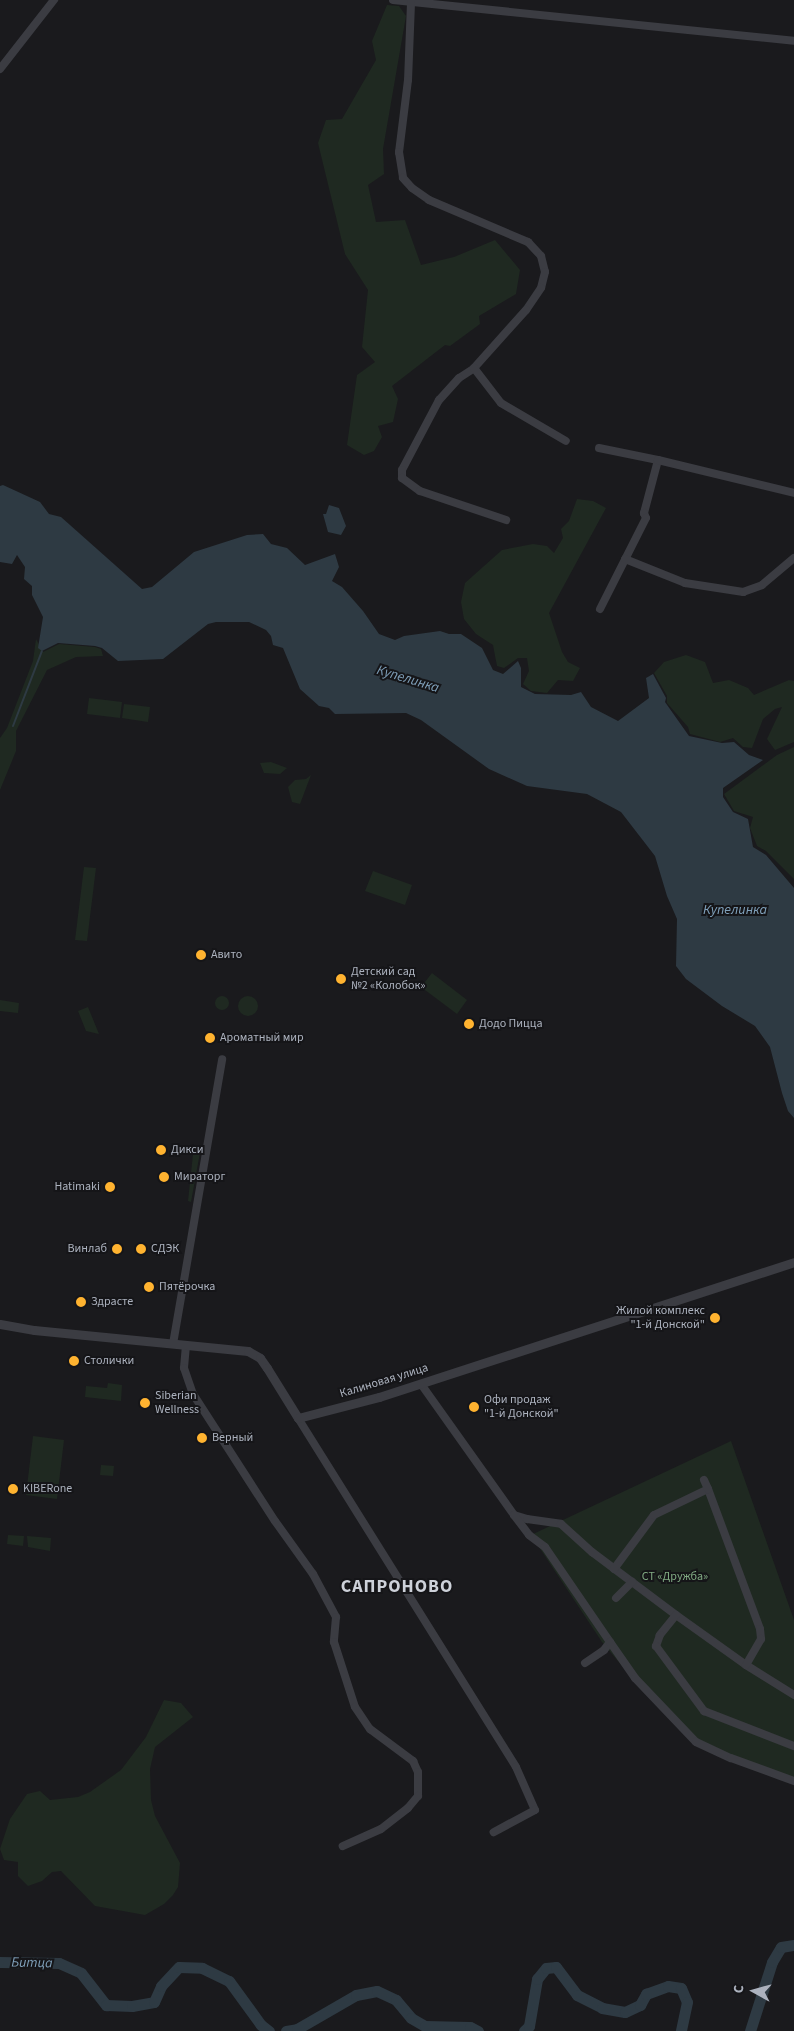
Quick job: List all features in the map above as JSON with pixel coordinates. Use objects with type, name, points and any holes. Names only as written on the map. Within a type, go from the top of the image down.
[{"type":"street","points":[[0,69],[54,0]]},
{"type":"street","points":[[392,0],[794,41]]},
{"type":"street","points":[[411,3],[408,80],[399,152],[403,178],[412,188],[429,200],[528,242],[538,251],[544,264],[544,281],[537,296],[474,368],[459,378],[439,400],[402,470],[402,478],[420,490],[506,520]]},
{"type":"street","points":[[474,368],[501,404],[566,441]]},
{"type":"street","points":[[599,448],[658,460],[794,493]]},
{"type":"street","points":[[600,609],[646,518],[644,513],[658,460]]},
{"type":"street","points":[[625,559],[685,583],[743,592],[762,585],[794,558]]},
{"type":"street","points":[[173,1344],[222,1059]]},
{"type":"street","name":"Калиновая улица","points":[[298,1418],[421,1384],[794,1262]]},
{"type":"street","points":[[0,1324],[34,1330],[242,1349],[254,1354],[267,1368],[516,1767],[535,1810],[494,1832]]},
{"type":"street","points":[[186,1345],[184,1368],[193,1394],[275,1521],[313,1574],[336,1617],[334,1642],[355,1707],[370,1729],[412,1761],[418,1772],[418,1796],[408,1808],[381,1829],[343,1846]]},
{"type":"street","points":[[421,1384],[529,1535],[545,1547],[635,1678],[696,1742],[731,1758],[794,1781]]},
{"type":"street","points":[[704,1480],[760,1629],[761,1640],[746,1665]]},
{"type":"street","points":[[614,1569],[654,1515],[708,1490]]},
{"type":"street","points":[[514,1515],[561,1524],[614,1569],[676,1615],[746,1665],[794,1695]]},
{"type":"street","points":[[616,1598],[632,1582]]},
{"type":"street","points":[[676,1615],[660,1635],[656,1646],[704,1711],[794,1746]]},
{"type":"street","points":[[586,1663],[604,1650],[610,1642]]},
{"type":"green space","points":[[387,5],[399,6],[406,16],[383,149],[384,174],[368,185],[376,222],[405,220],[421,265],[454,257],[495,240],[520,270],[516,294],[479,316],[480,324],[450,346],[445,345],[392,386],[398,399],[393,422],[378,426],[382,437],[374,451],[364,455],[347,445],[357,375],[375,362],[362,347],[368,290],[345,254],[318,143],[326,120],[342,119],[376,60],[372,41]]},
{"type":"green space","points":[[577,499],[593,501],[606,508],[549,613],[562,652],[568,662],[580,668],[573,681],[558,680],[547,693],[531,691],[523,684],[529,671],[527,658],[518,658],[504,668],[497,666],[493,645],[476,634],[464,619],[461,602],[465,583],[502,550],[533,544],[547,546],[554,553],[563,538],[561,529],[569,521]]},
{"type":"green space","points":[[36,639],[43,652],[59,644],[95,647],[101,649],[103,656],[76,657],[47,670],[16,731],[16,751],[0,790],[0,738],[7,728],[33,661]]},
{"type":"green space","points":[[686,655],[705,662],[713,683],[729,680],[748,688],[754,695],[789,680],[794,681],[794,742],[775,750],[767,739],[782,707],[775,709],[763,719],[752,748],[743,747],[733,738],[720,742],[690,734],[688,727],[667,703],[667,696],[654,673],[664,662]]},
{"type":"green space","points":[[89,698],[122,702],[120,718],[87,714]]},
{"type":"green space","points":[[124,704],[150,707],[148,722],[122,718]]},
{"type":"green space","points":[[794,747],[794,879],[766,851],[757,846],[750,828],[753,817],[734,811],[724,794],[777,755]]},
{"type":"green space","points":[[271,762],[287,768],[280,774],[264,773],[260,763]]},
{"type":"green space","points":[[311,775],[300,804],[292,802],[288,787],[295,780],[306,779]]},
{"type":"green space","points":[[84,867],[96,868],[87,941],[75,940]]},
{"type":"green space","points":[[373,871],[412,885],[405,905],[365,891]]},
{"type":"green space","points":[[432,973],[467,1000],[457,1014],[421,987]]},
{"type":"green space","points":[[219,996],[225,996],[229,1003],[225,1010],[219,1010],[215,1006],[215,1000]]},
{"type":"green space","points":[[248,996],[255,999],[258,1006],[255,1013],[248,1016],[241,1013],[238,1006],[241,999]]},
{"type":"green space","points":[[0,1000],[19,1003],[18,1013],[0,1011]]},
{"type":"green space","points":[[88,1007],[99,1034],[86,1031],[78,1011]]},
{"type":"green space","points":[[194,1145],[201,1147],[191,1202],[188,1201]]},
{"type":"green space","points":[[108,1383],[122,1385],[121,1401],[85,1397],[86,1386],[107,1388]]},
{"type":"green space","points":[[33,1436],[64,1440],[57,1499],[26,1495]]},
{"type":"green space","name":"СТ «Дружба»","points":[[731,1441],[794,1620],[794,1780],[697,1741],[638,1685],[602,1642],[531,1535]]},
{"type":"green space","points":[[101,1465],[114,1466],[113,1476],[100,1475]]},
{"type":"green space","points":[[8,1535],[24,1536],[23,1546],[7,1544]]},
{"type":"green space","points":[[27,1536],[51,1538],[50,1551],[28,1547]]},
{"type":"green space","points":[[164,1700],[181,1703],[193,1717],[155,1747],[150,1769],[151,1800],[155,1816],[180,1863],[178,1887],[173,1895],[164,1904],[145,1915],[95,1906],[61,1871],[52,1872],[42,1881],[28,1886],[18,1876],[18,1862],[4,1860],[0,1849],[10,1819],[27,1794],[40,1791],[50,1800],[78,1797],[90,1792],[121,1770],[146,1737]]},
{"type":"water","name":"Купелинка","points":[[3,485],[40,502],[49,514],[61,517],[142,589],[152,587],[194,552],[247,535],[263,534],[271,544],[287,548],[305,565],[335,554],[339,567],[332,581],[342,587],[363,611],[379,634],[395,640],[404,636],[440,631],[449,634],[461,634],[482,648],[493,670],[503,674],[518,661],[521,668],[521,687],[535,694],[571,695],[581,692],[591,707],[618,721],[649,698],[646,678],[653,674],[666,698],[665,702],[689,736],[722,743],[734,742],[749,755],[763,760],[723,788],[723,797],[733,812],[748,819],[753,847],[766,855],[794,888],[794,1118],[788,1111],[770,1047],[755,1026],[722,1006],[686,979],[676,966],[677,919],[667,896],[655,856],[621,812],[587,794],[527,786],[489,769],[421,720],[406,713],[335,714],[329,708],[319,706],[300,689],[283,648],[273,645],[271,636],[266,630],[249,622],[216,622],[208,624],[163,659],[118,661],[102,648],[58,643],[42,651],[38,648],[43,617],[32,595],[32,586],[24,579],[25,567],[17,555],[12,564],[0,562],[0,486]]},
{"type":"water","points":[[329,505],[339,508],[346,526],[341,535],[328,532],[323,514],[326,514]]},
{"type":"waterway","points":[[13,726],[42,651]]},
{"type":"waterway","name":"Битца","points":[[750,2031],[772,1962],[781,1947],[794,1945]]},
{"type":"waterway","name":"Битца","points":[[0,1962],[59,1963],[81,1973],[106,2005],[132,2006],[154,2002],[161,1986],[179,1967],[202,1968],[229,1981],[261,2025],[269,2031]]},
{"type":"waterway","name":"Битца","points":[[524,2031],[529,2026],[537,1979],[546,1968],[556,1967],[577,1995],[602,2008],[625,2012],[640,2005],[646,1994],[668,1986],[681,1988],[687,2002],[681,2031]]},
{"type":"waterway","name":"Битца","points":[[286,2031],[297,2029],[356,1995],[377,1991],[396,2000],[411,2018],[425,2026],[470,2027],[478,2031]]},
{"type":"place","name":"Авито","points":[[201,955]]},
{"type":"place","name":"Детский сад №2 «Колобок»","points":[[341,979]]},
{"type":"place","name":"Додо Пицца","points":[[469,1024]]},
{"type":"place","name":"Ароматный мир","points":[[210,1038]]},
{"type":"place","name":"Дикси","points":[[161,1150]]},
{"type":"place","name":"Мираторг","points":[[164,1177]]},
{"type":"place","name":"Hatimaki","points":[[110,1187]]},
{"type":"place","name":"Винлаб","points":[[117,1249]]},
{"type":"place","name":"СДЭК","points":[[141,1249]]},
{"type":"place","name":"Пятёрочка","points":[[149,1287]]},
{"type":"place","name":"Здрасте","points":[[81,1302]]},
{"type":"place","name":"Жилой комплекс \"1-й Донской\"","points":[[715,1318]]},
{"type":"place","name":"Столички","points":[[74,1361]]},
{"type":"place","name":"Siberian Wellness","points":[[145,1403]]},
{"type":"place","name":"Офи продаж \"1-й Донской\"","points":[[474,1407]]},
{"type":"place","name":"Верный","points":[[202,1438]]},
{"type":"place","name":"KIBERone","points":[[13,1489]]},
{"type":"district","name":"САПРОНОВО","points":[[397,1587]]}]
